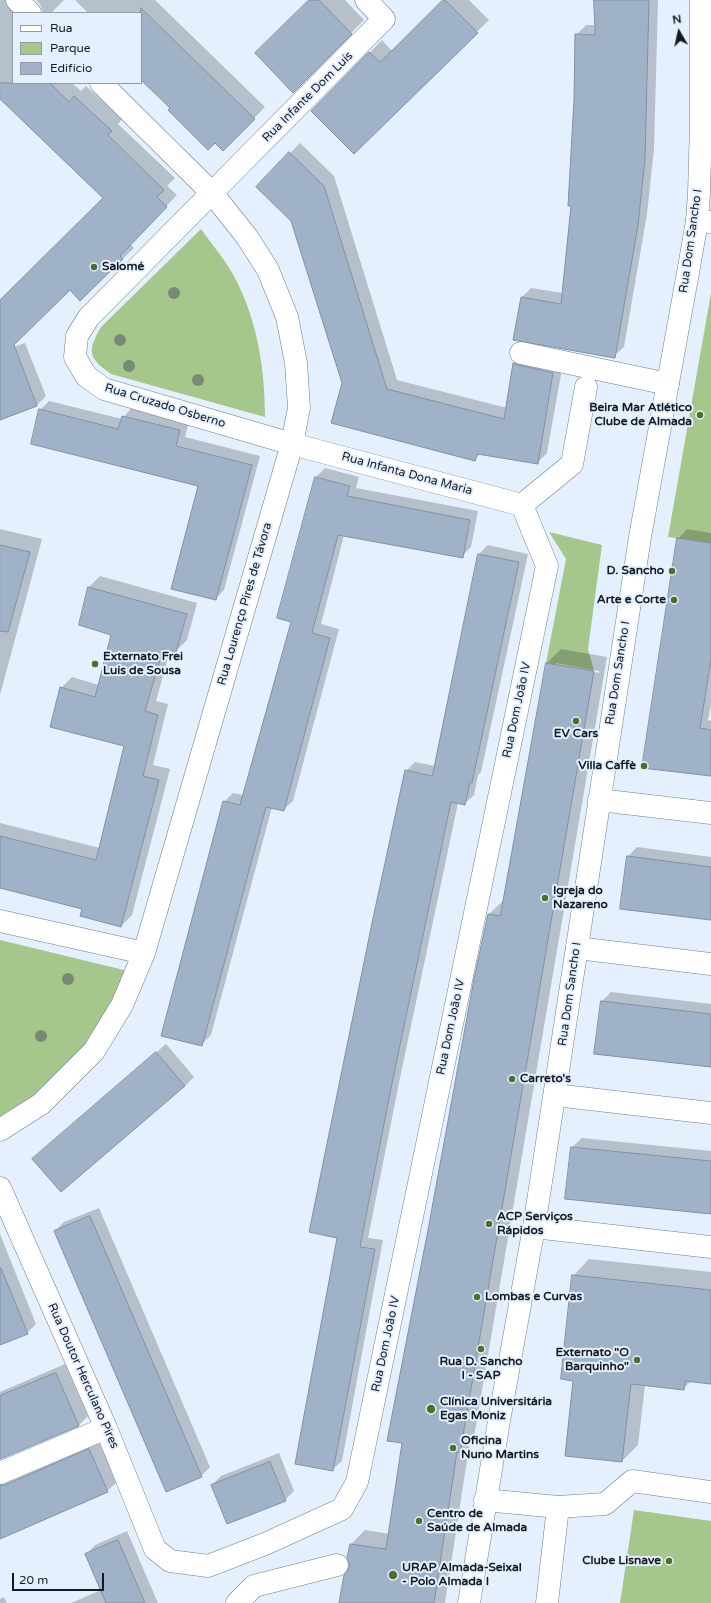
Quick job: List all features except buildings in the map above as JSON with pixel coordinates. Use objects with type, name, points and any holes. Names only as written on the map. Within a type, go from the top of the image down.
[{"type":"street","points":[[17,0],[29,12]]},
{"type":"street","name":"Rua Infante Dom Luís","points":[[212,193],[384,19],[366,0]]},
{"type":"street","name":"Rua Dom Sancho I","points":[[469,1603],[485,1500],[534,1227],[639,544],[668,384],[704,222],[699,194],[701,122],[701,0]]},
{"type":"street","name":"Rua Lourenço Pires de Távora","points":[[0,1130],[41,1104],[94,1051],[122,1005],[144,953],[292,444],[299,408],[296,363],[287,317],[268,270],[246,237],[212,193],[102,84]]},
{"type":"street","name":"Rua Cruzado Osberno","points":[[212,193],[89,317],[77,336],[75,357],[86,376],[104,389],[292,444]]},
{"type":"street","points":[[521,353],[668,384]]},
{"type":"street","points":[[522,505],[572,464],[586,387]]},
{"type":"street","name":"Rua Infanta Dona Maria","points":[[292,444],[522,505]]},
{"type":"street","name":"Rua Dom João IV","points":[[170,1561],[208,1566],[265,1544],[342,1510],[357,1482],[547,566],[522,505]]},
{"type":"street","points":[[599,800],[711,813]]},
{"type":"street","points":[[0,921],[144,953]]},
{"type":"street","points":[[577,948],[711,964]]},
{"type":"street","points":[[555,1095],[711,1113]]},
{"type":"street","name":"Rua Doutor Herculano Pires","points":[[0,1188],[106,1428],[155,1549],[170,1561]]},
{"type":"street","points":[[534,1227],[711,1247]]},
{"type":"street","points":[[0,1473],[106,1428]]},
{"type":"street","points":[[485,1500],[558,1507],[605,1504],[632,1481],[711,1492]]},
{"type":"street","points":[[547,1603],[558,1507]]},
{"type":"street","points":[[237,1603],[254,1586],[337,1565]]},
{"type":"green space","points":[[201,229],[225,261],[244,298],[250,314],[262,365],[265,417],[111,374],[98,363],[92,354],[93,342],[101,327]]},
{"type":"green space","name":"Beira Mar Atlético Clube de Almada","points":[[711,293],[711,543],[668,537]]},
{"type":"green space","points":[[549,532],[602,545],[588,649],[594,671],[546,663],[566,559]]},
{"type":"green space","points":[[0,940],[128,971],[116,1000],[87,1045],[34,1099],[0,1119]]},
{"type":"green space","name":"Clube Lisnave","points":[[634,1510],[711,1521],[711,1603],[620,1603]]},
{"type":"place","name":"Salomé","points":[[94,267]]},
{"type":"place","name":"Beira Mar Atlético Clube de Almada","points":[[700,415]]},
{"type":"place","name":"D. Sancho","points":[[672,571]]},
{"type":"place","name":"Arte e Corte","points":[[674,600]]},
{"type":"place","name":"Externato Frei Luís de Sousa","points":[[95,664]]},
{"type":"place","name":"EV Cars","points":[[576,721]]},
{"type":"place","name":"Villa Caffè","points":[[644,766]]},
{"type":"place","name":"Igreja do Nazareno","points":[[545,898]]},
{"type":"place","name":"Carreto's","points":[[512,1079]]},
{"type":"place","name":"ACP Serviços Rápidos","points":[[489,1224]]},
{"type":"place","name":"Lombas e Curvas","points":[[477,1297]]},
{"type":"place","name":"Rua D. Sancho I - SAP","points":[[481,1349]]},
{"type":"place","name":"Externato \"O Barquinho\"","points":[[637,1360]]},
{"type":"place","name":"Clínica Universitária Egas Moniz","points":[[431,1409]]},
{"type":"place","name":"Oficina Nuno Martins","points":[[453,1448]]},
{"type":"place","name":"Centro de Saúde de Almada","points":[[419,1521]]},
{"type":"place","name":"Clube Lisnave","points":[[669,1561]]},
{"type":"place","name":"URAP Almada-Seixal - Polo Almada I","points":[[393,1575]]}]
